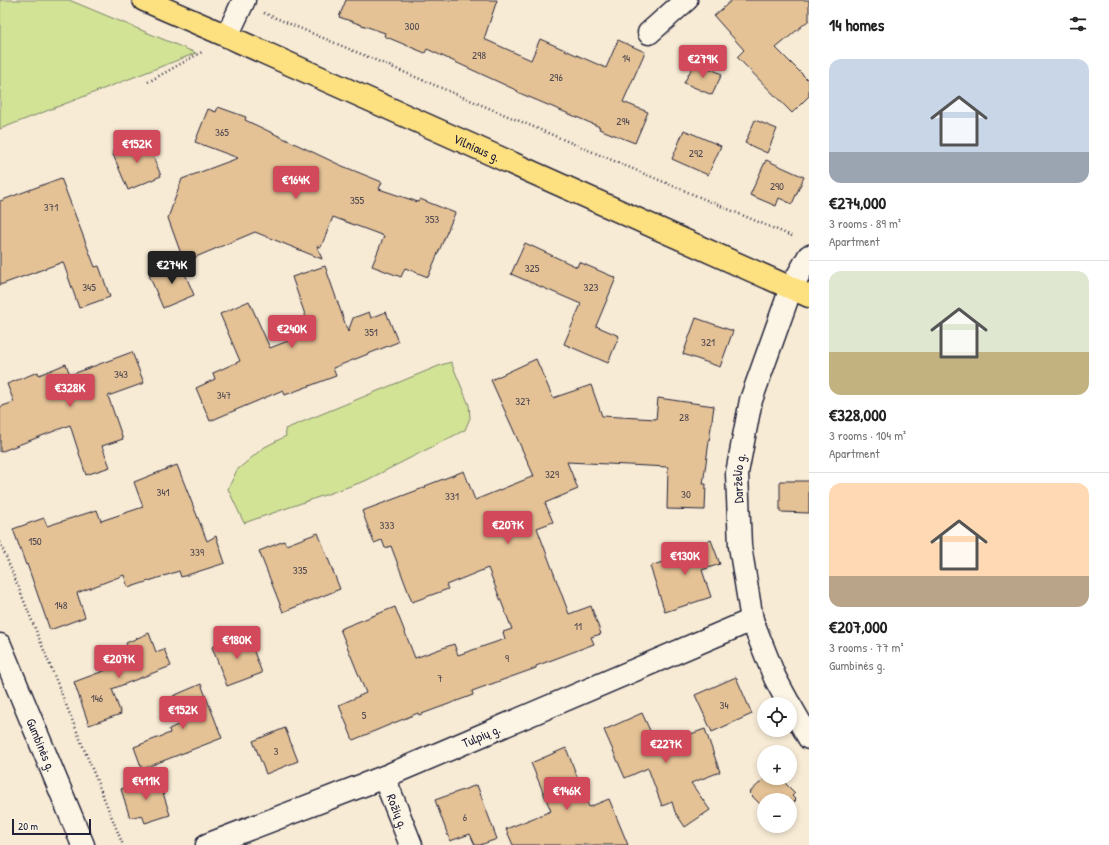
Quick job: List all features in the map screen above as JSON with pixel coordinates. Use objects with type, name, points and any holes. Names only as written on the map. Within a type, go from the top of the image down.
[{"type":"highway","name":"Vilniaus g.","points":[[144,0],[800,292]]},
{"type":"street","points":[[649,33],[686,0]]},
{"type":"street","points":[[227,36],[244,2]]},
{"type":"street","name":"Darželio g.","points":[[786,697],[775,678],[752,620],[740,546],[736,473],[751,400],[800,292],[809,256]]},
{"type":"street","name":"Tulpių g.","points":[[207,845],[384,777],[752,620]]},
{"type":"street","name":"Gumbinės g.","points":[[0,645],[83,845]]},
{"type":"street","name":"Darželio g.","points":[[797,717],[809,738]]},
{"type":"street","name":"Rožių g.","points":[[384,777],[411,845]]},
{"type":"path","points":[[244,2],[794,237]]},
{"type":"path","points":[[148,82],[196,56],[227,36]]},
{"type":"path","points":[[0,542],[123,845]]},
{"type":"green space","points":[[0,0],[69,0],[196,53],[0,129]]},
{"type":"green space","points":[[451,362],[469,405],[470,418],[465,430],[365,481],[244,523],[228,489],[237,470],[263,448],[286,436],[285,429]]},
{"type":"building","points":[[346,0],[497,0],[484,39],[531,60],[540,39],[606,68],[618,40],[645,52],[623,102],[648,112],[635,143],[599,129],[600,127],[517,92],[518,91],[427,49],[425,53],[384,36],[385,33],[339,17]]},
{"type":"building","points":[[732,0],[809,0],[809,20],[776,48],[809,81],[809,96],[792,113],[737,57],[744,50],[714,16]]},
{"type":"building","points":[[695,62],[722,74],[712,95],[684,83]]},
{"type":"building","points":[[218,107],[246,117],[245,120],[340,165],[382,182],[379,189],[418,202],[420,199],[455,213],[428,277],[405,268],[401,277],[372,266],[384,236],[333,217],[321,247],[317,246],[322,259],[255,232],[184,262],[168,218],[182,179],[238,158],[195,142],[208,109],[216,112]]},
{"type":"building","points":[[755,120],[777,129],[767,153],[745,143]]},
{"type":"building","points":[[684,130],[721,146],[708,175],[672,159]]},
{"type":"building","points":[[146,138],[161,176],[128,190],[112,152]]},
{"type":"building","points":[[766,160],[804,177],[792,204],[779,198],[776,206],[750,195]]},
{"type":"building","points":[[61,178],[95,267],[99,266],[110,297],[79,308],[63,262],[0,285],[0,201]]},
{"type":"building","points":[[525,243],[577,267],[579,262],[616,278],[596,326],[619,336],[608,363],[564,344],[581,304],[511,274]]},
{"type":"building","points":[[180,262],[194,295],[163,308],[149,275]]},
{"type":"building","points":[[325,266],[348,332],[353,318],[369,312],[371,318],[386,312],[398,342],[333,368],[336,376],[285,395],[283,390],[210,421],[196,388],[215,379],[213,373],[240,361],[220,314],[249,301],[270,348],[311,332],[292,277]]},
{"type":"building","points":[[696,318],[733,331],[720,367],[683,354]]},
{"type":"building","points":[[132,352],[144,383],[108,396],[123,439],[102,446],[110,467],[86,475],[70,425],[0,452],[0,407],[14,402],[7,384],[38,372],[39,375],[66,364],[70,375]]},
{"type":"building","points":[[536,359],[553,398],[591,385],[602,416],[656,419],[658,398],[714,406],[703,484],[706,484],[705,510],[667,509],[668,467],[567,462],[578,489],[545,503],[553,522],[537,528],[569,614],[591,606],[601,634],[591,637],[594,644],[536,666],[536,668],[472,691],[473,695],[419,715],[418,713],[353,740],[339,705],[366,693],[340,629],[395,607],[415,658],[454,644],[458,655],[505,639],[503,632],[512,629],[488,568],[446,585],[448,589],[412,602],[391,546],[385,548],[382,540],[374,543],[362,511],[464,471],[475,500],[534,476],[491,380]]},
{"type":"building","points":[[177,465],[207,541],[216,536],[225,563],[181,577],[179,571],[128,588],[124,575],[77,593],[85,617],[50,630],[13,529],[44,518],[47,526],[97,510],[101,521],[143,507],[134,482]]},
{"type":"building","points":[[780,481],[809,481],[809,513],[780,512]]},
{"type":"building","points":[[318,533],[340,589],[283,612],[259,551],[284,541],[286,545]]},
{"type":"building","points":[[711,540],[720,564],[702,570],[711,597],[665,612],[650,566],[669,560],[667,555]]},
{"type":"building","points":[[149,633],[156,652],[164,649],[171,666],[112,689],[121,714],[89,725],[74,682],[133,660],[126,643]]},
{"type":"building","points":[[247,633],[262,673],[227,686],[212,647]]},
{"type":"building","points":[[736,677],[752,714],[712,732],[695,695]]},
{"type":"building","points":[[201,684],[222,738],[142,769],[134,747],[170,733],[169,729],[184,722],[173,696]]},
{"type":"building","points":[[642,713],[657,746],[705,729],[720,772],[691,783],[710,810],[685,827],[675,812],[672,802],[662,806],[648,768],[625,778],[604,730]]},
{"type":"building","points":[[285,728],[298,761],[266,774],[253,741]]},
{"type":"building","points":[[566,748],[589,807],[609,799],[628,845],[513,845],[506,829],[551,811],[531,763]]},
{"type":"building","points":[[158,777],[170,815],[145,823],[142,815],[130,818],[121,789]]},
{"type":"building","points":[[477,785],[497,839],[480,845],[475,845],[470,834],[450,841],[435,800]]},
{"type":"building","points":[[758,785],[787,785],[795,793],[757,793],[757,801],[749,793]]}]
